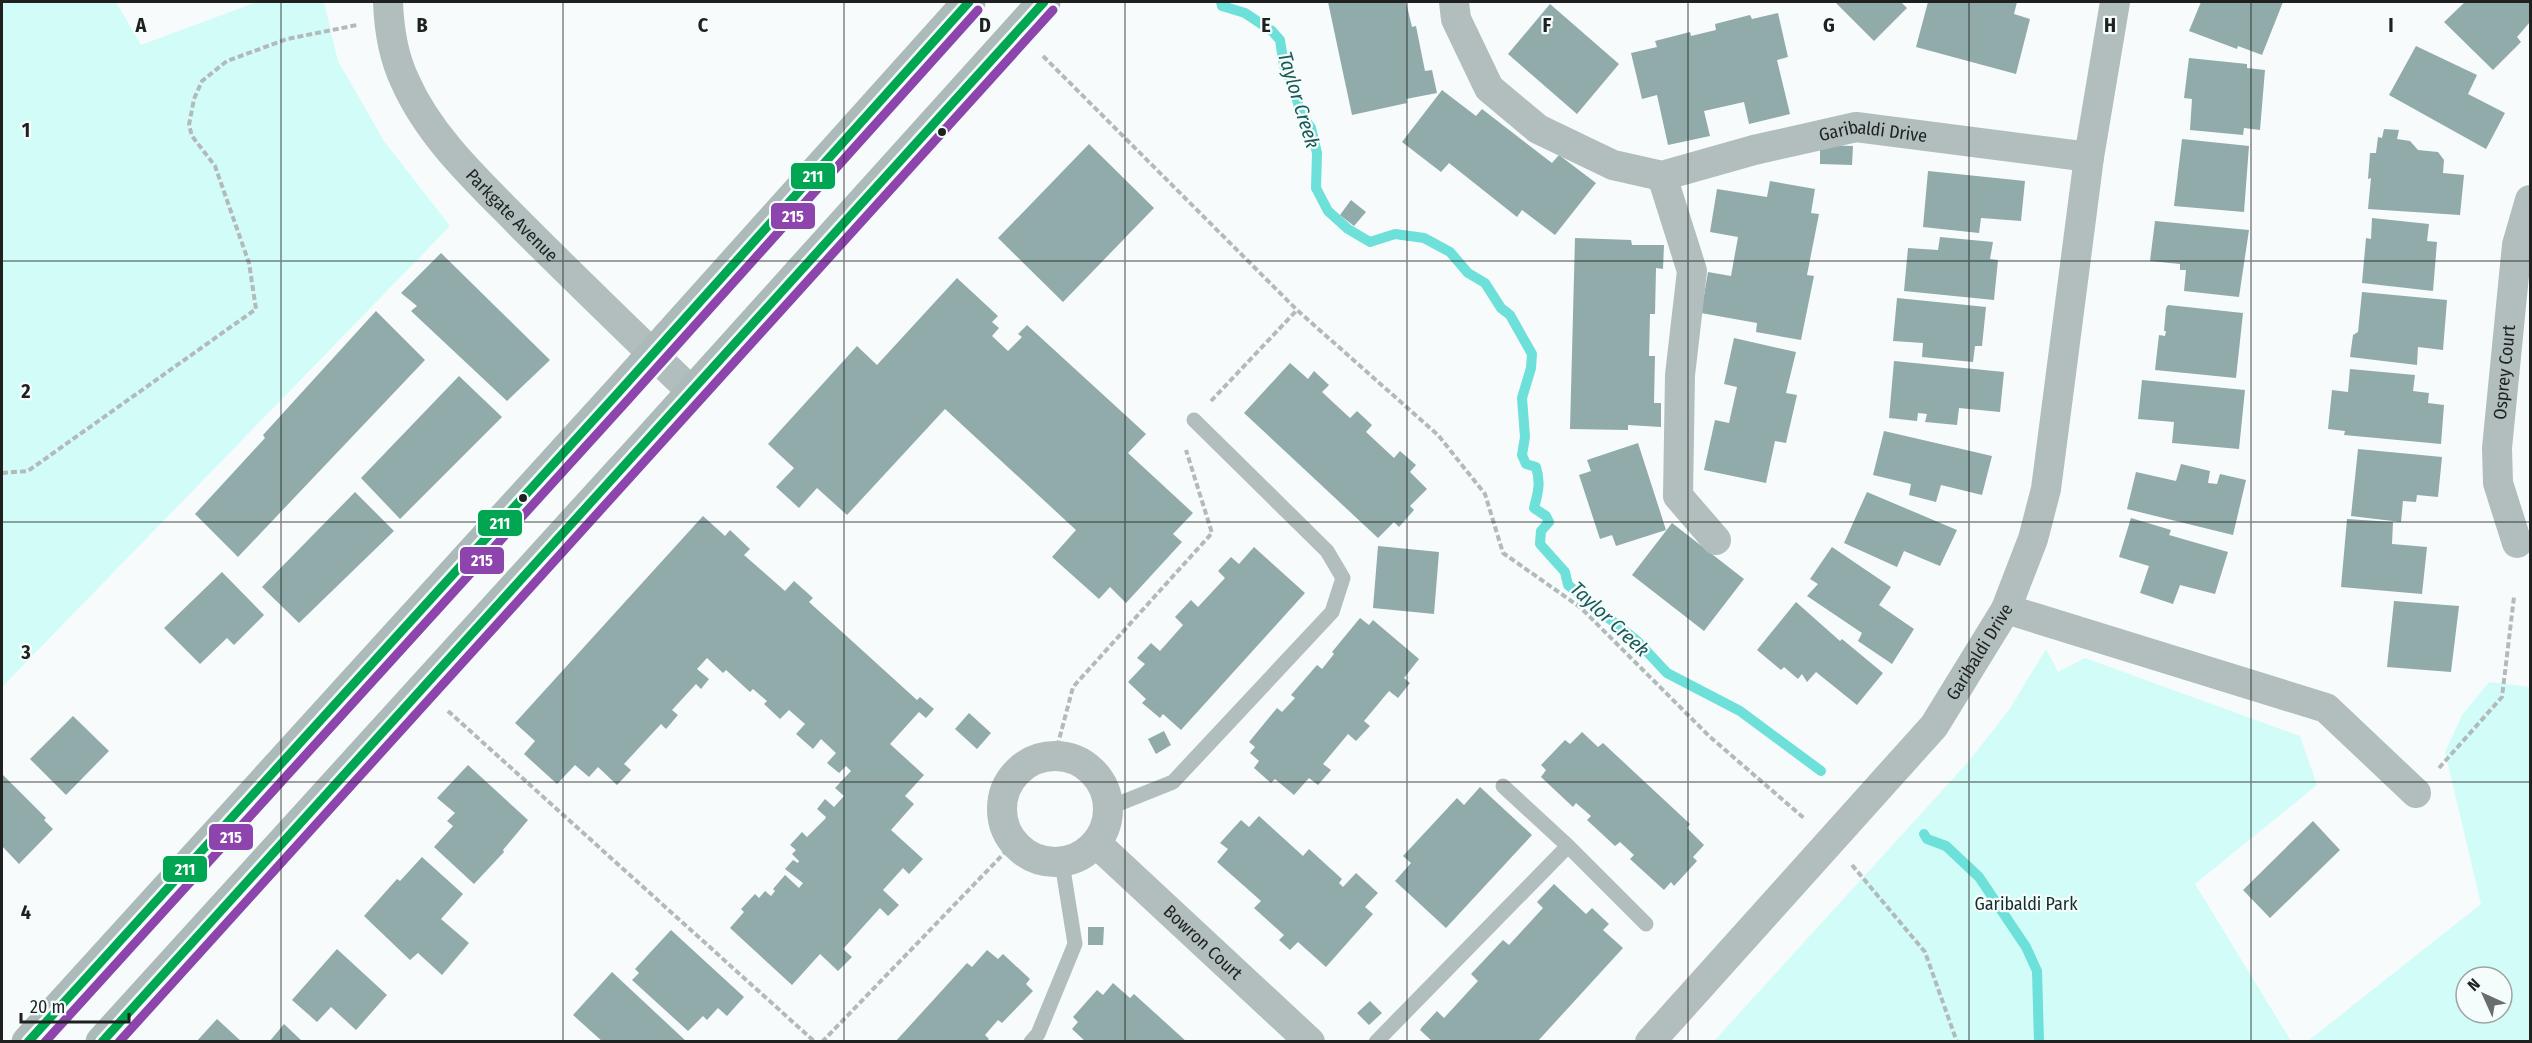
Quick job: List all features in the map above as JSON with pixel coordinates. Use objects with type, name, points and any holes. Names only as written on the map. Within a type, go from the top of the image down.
[{"type":"main road","points":[[28,1041],[969,2]]},
{"type":"main road","points":[[102,1041],[1044,2]]},
{"type":"street","name":"Garibaldi Drive","points":[[1454,2],[1456,19],[1489,88],[1538,129],[1612,165],[1662,176],[1754,150],[1856,127],[2089,157]]},
{"type":"street","name":"Garibaldi Drive","points":[[1650,1041],[1934,726],[2006,609],[2033,539],[2046,489],[2089,157],[2115,2]]},
{"type":"street","name":"Parkgate Avenue","points":[[388,12],[394,51],[405,82],[442,142],[501,204],[692,392]]},
{"type":"street","points":[[1662,176],[1692,271],[1680,375],[1678,496],[1716,540]]},
{"type":"street","name":"Osprey Court","points":[[2517,543],[2498,483],[2497,448],[2517,245],[2530,200]]},
{"type":"street","points":[[2006,609],[2326,708],[2416,793]]},
{"type":"street","points":[[1055,755],[1082,762],[1095,775],[1101,782],[1108,808],[1106,827],[1096,843],[1081,856],[1062,863],[1035,860],[1013,844],[1002,823],[1002,798],[1012,776],[1031,760],[1055,755]]},
{"type":"street","name":"Bowron Court","points":[[1096,843],[1310,1041]]},
{"type":"lane","points":[[1108,808],[1173,782],[1332,612],[1343,578],[1327,551],[1194,420]]},
{"type":"lane","points":[[1503,786],[1568,846],[1646,924]]},
{"type":"lane","points":[[1376,1041],[1568,846]]},
{"type":"lane","points":[[1038,1039],[1075,944],[1062,863]]},
{"type":"path","points":[[2,473],[28,471],[256,309],[249,262],[215,166],[192,136],[189,125],[190,112],[202,81],[217,66],[227,61],[287,39],[340,28],[388,12]]},
{"type":"path","points":[[1043,56],[1297,310],[1438,435],[1485,494],[1503,553],[1580,607],[1709,736],[1805,819]]},
{"type":"path","points":[[1055,755],[1073,687],[1212,532],[1181,434],[1297,310]]},
{"type":"path","points":[[2416,793],[2502,697],[2514,597]]},
{"type":"path","points":[[445,708],[815,1041]]},
{"type":"path","points":[[822,1041],[1013,844]]},
{"type":"path","points":[[1849,863],[1925,952],[1957,1041]]},
{"type":"green space","points":[[2,2],[116,2],[141,45],[257,2],[324,2],[338,61],[384,141],[450,226],[2,687]]},
{"type":"green space","name":"Garibaldi Park","points":[[2046,649],[2058,672],[2085,658],[2300,736],[2317,785],[2195,884],[2291,1041],[1714,1041],[1969,761],[2009,710]]},
{"type":"green space","points":[[2489,682],[2530,687],[2530,1041],[2308,1041],[2481,904],[2445,752],[2462,715]]},
{"type":"building","points":[[1328,2],[1406,2],[1412,27],[1416,26],[1425,71],[1432,70],[1437,93],[1406,99],[1407,103],[1352,115]]},
{"type":"building","points":[[1835,2],[1901,2],[1907,8],[1874,41]]},
{"type":"building","points":[[1928,2],[2017,2],[2014,14],[2030,19],[2016,74],[1916,47]]},
{"type":"building","points":[[2201,2],[2283,2],[2262,55],[2238,46],[2237,49],[2189,31]]},
{"type":"building","points":[[2465,2],[2530,2],[2530,22],[2517,37],[2521,42],[2493,70],[2444,22]]},
{"type":"building","points":[[1550,4],[1619,64],[1577,114],[1508,54]]},
{"type":"building","points":[[1778,13],[1788,57],[1777,60],[1790,114],[1749,124],[1744,102],[1704,111],[1710,136],[1668,145],[1657,95],[1642,99],[1631,53],[1657,47],[1655,41],[1690,32],[1691,36],[1716,30],[1715,24],[1750,15],[1752,19]]},
{"type":"building","points":[[2416,46],[2477,75],[2468,94],[2505,113],[2486,149],[2389,95]]},
{"type":"building","points":[[2189,58],[2247,64],[2247,68],[2265,70],[2260,130],[2244,128],[2243,135],[2190,130],[2192,99],[2184,98]]},
{"type":"building","points":[[1442,90],[1476,116],[1482,109],[1552,163],[1559,155],[1596,183],[1555,235],[1522,210],[1517,217],[1449,163],[1441,172],[1402,142]]},
{"type":"building","points":[[2384,129],[2399,130],[2397,139],[2410,141],[2418,150],[2438,152],[2444,160],[2443,173],[2464,175],[2460,215],[2368,209],[2371,178],[2368,179],[2370,153],[2376,153],[2378,137],[2382,138]]},
{"type":"building","points":[[2182,139],[2249,146],[2244,212],[2174,206]]},
{"type":"building","points":[[1089,144],[1154,208],[1063,302],[998,238]]},
{"type":"building","points":[[1820,145],[1853,146],[1852,165],[1820,164]]},
{"type":"building","points":[[1928,171],[2025,181],[2021,221],[1981,218],[1979,233],[1923,227]]},
{"type":"building","points":[[1770,181],[1815,189],[1811,213],[1819,214],[1807,275],[1814,276],[1801,340],[1756,332],[1757,323],[1701,313],[1708,272],[1731,276],[1738,237],[1710,232],[1717,189],[1767,197]]},
{"type":"building","points":[[1351,200],[1366,212],[1354,226],[1340,215]]},
{"type":"building","points":[[2372,218],[2429,224],[2427,241],[2437,242],[2433,291],[2362,283],[2366,238],[2371,239]]},
{"type":"building","points":[[2155,221],[2249,230],[2239,297],[2184,291],[2186,270],[2180,270],[2180,264],[2150,261]]},
{"type":"building","points":[[1940,237],[1993,242],[1990,259],[1998,260],[1994,300],[1904,291],[1908,248],[1938,250]]},
{"type":"building","points":[[1575,238],[1631,240],[1632,245],[1664,245],[1663,269],[1656,268],[1655,314],[1650,314],[1649,356],[1655,356],[1654,403],[1661,403],[1661,427],[1628,425],[1628,430],[1570,429]]},
{"type":"building","points":[[441,253],[550,360],[507,401],[411,311],[417,306],[401,293]]},
{"type":"building","points":[[957,278],[998,316],[992,322],[999,328],[992,336],[1008,351],[1022,337],[1018,334],[1027,325],[1146,434],[1128,453],[1193,513],[1173,534],[1182,542],[1126,603],[1110,587],[1099,599],[1052,557],[1076,530],[945,409],[847,515],[817,488],[799,508],[776,487],[794,468],[768,444],[857,346],[877,365]]},
{"type":"building","points":[[2362,292],[2447,300],[2443,350],[2418,347],[2417,365],[2350,357],[2353,335],[2358,332]]},
{"type":"building","points":[[1897,298],[1986,307],[1982,346],[1975,346],[1973,362],[1922,357],[1923,343],[1893,341]]},
{"type":"building","points":[[2168,305],[2243,313],[2236,378],[2155,370],[2159,335],[2165,336],[2166,331],[2164,331]]},
{"type":"building","points":[[376,311],[425,360],[238,557],[195,514],[265,438],[263,435]]},
{"type":"building","points":[[1734,338],[1796,352],[1786,393],[1797,395],[1786,443],[1775,441],[1766,483],[1704,470],[1715,420],[1729,423],[1737,387],[1724,384]]},
{"type":"building","points":[[1894,361],[2004,372],[2000,412],[1959,408],[1957,425],[1925,422],[1927,414],[1918,413],[1917,421],[1889,418]]},
{"type":"building","points":[[1290,363],[1308,379],[1314,371],[1329,385],[1322,392],[1350,418],[1357,411],[1372,425],[1366,432],[1394,458],[1400,451],[1416,465],[1410,472],[1427,489],[1410,506],[1414,510],[1399,527],[1394,522],[1378,538],[1244,413]]},
{"type":"building","points":[[2350,369],[2415,375],[2413,391],[2429,393],[2428,403],[2444,405],[2441,444],[2344,435],[2345,431],[2328,429],[2332,390],[2348,392]]},
{"type":"building","points":[[459,376],[502,417],[400,519],[361,478]]},
{"type":"building","points":[[2142,380],[2245,390],[2239,449],[2172,443],[2174,422],[2138,419]]},
{"type":"building","points":[[1884,431],[1992,456],[1982,495],[1941,485],[1936,502],[1909,495],[1911,484],[1873,475]]},
{"type":"building","points":[[1638,443],[1666,530],[1616,546],[1612,535],[1600,539],[1579,475],[1591,471],[1587,460]]},
{"type":"building","points":[[2358,449],[2442,457],[2438,497],[2417,495],[2416,502],[2403,501],[2401,522],[2351,516]]},
{"type":"building","points":[[2181,464],[2210,471],[2208,483],[2217,484],[2220,474],[2246,480],[2233,535],[2127,509],[2136,472],[2176,481]]},
{"type":"building","points":[[355,492],[394,531],[299,623],[262,587]]},
{"type":"building","points":[[1867,492],[1957,530],[1940,566],[1904,551],[1897,567],[1844,543]]},
{"type":"building","points":[[703,516],[725,536],[730,530],[750,549],[744,555],[785,591],[794,581],[813,598],[809,602],[917,700],[920,697],[934,709],[926,718],[919,712],[890,744],[924,775],[905,796],[914,804],[891,830],[923,859],[909,874],[903,868],[883,890],[899,905],[888,916],[880,908],[843,949],[852,957],[838,971],[820,954],[792,985],[730,928],[744,912],[741,909],[755,894],[759,898],[765,891],[771,896],[775,891],[773,889],[785,875],[799,888],[803,883],[785,869],[793,860],[798,863],[799,861],[792,854],[796,850],[790,845],[802,832],[807,837],[825,819],[826,817],[817,809],[825,799],[834,807],[844,796],[835,788],[851,771],[846,766],[839,773],[827,763],[836,753],[821,739],[813,749],[796,734],[805,724],[789,710],[780,719],[764,704],[767,701],[753,689],[750,692],[726,670],[723,673],[707,658],[697,669],[709,679],[701,689],[696,684],[672,710],[678,715],[666,729],[661,724],[624,764],[631,770],[617,785],[598,767],[589,777],[575,765],[557,784],[524,754],[535,741],[515,723]]},
{"type":"building","points":[[2131,518],[2171,530],[2169,535],[2228,552],[2215,594],[2180,585],[2173,604],[2140,593],[2149,566],[2119,557]]},
{"type":"building","points":[[2347,519],[2393,522],[2392,544],[2427,547],[2422,594],[2341,587]]},
{"type":"building","points":[[1672,523],[1744,579],[1704,631],[1632,575]]},
{"type":"building","points":[[1378,546],[1439,552],[1434,614],[1373,608]]},
{"type":"building","points":[[1254,547],[1305,593],[1181,730],[1163,714],[1160,718],[1142,703],[1146,699],[1128,682],[1145,664],[1137,658],[1151,643],[1160,651],[1183,625],[1175,617],[1191,600],[1198,607],[1225,578],[1218,571],[1231,557],[1239,564]]},
{"type":"building","points":[[1832,547],[1891,587],[1879,605],[1914,629],[1892,664],[1858,641],[1862,633],[1807,596],[1818,584],[1810,579]]},
{"type":"building","points":[[222,572],[264,615],[234,645],[227,638],[200,664],[164,628]]},
{"type":"building","points":[[2394,601],[2459,606],[2451,672],[2387,667]]},
{"type":"building","points":[[1796,602],[1840,641],[1842,639],[1883,673],[1857,705],[1816,672],[1807,682],[1802,674],[1798,679],[1784,667],[1781,670],[1757,650]]},
{"type":"building","points":[[1360,618],[1369,625],[1373,620],[1419,659],[1404,678],[1410,683],[1398,698],[1389,691],[1364,721],[1370,726],[1356,741],[1348,734],[1323,764],[1331,770],[1318,785],[1309,778],[1294,795],[1275,779],[1271,783],[1254,768],[1259,761],[1250,753],[1255,747],[1249,742],[1277,708],[1282,712],[1295,698],[1291,695],[1317,665],[1322,669],[1334,654],[1332,652]]},
{"type":"building","points":[[969,713],[991,733],[977,749],[955,729]]},
{"type":"building","points":[[73,716],[109,751],[66,795],[30,759]]},
{"type":"building","points":[[1164,731],[1171,745],[1156,754],[1148,739]]},
{"type":"building","points":[[1582,732],[1598,747],[1603,743],[1690,824],[1687,828],[1704,845],[1693,857],[1697,861],[1674,886],[1671,882],[1664,890],[1630,859],[1634,855],[1620,842],[1615,846],[1587,820],[1591,816],[1576,803],[1573,807],[1541,777],[1546,770],[1541,765],[1565,740],[1570,744]]},
{"type":"building","points":[[468,765],[528,820],[503,850],[504,852],[474,884],[434,847],[453,826],[447,821],[455,813],[437,798]]},
{"type":"building","points":[[2,774],[46,818],[44,820],[53,829],[19,864],[2,846]]},
{"type":"building","points":[[1480,787],[1532,835],[1446,928],[1395,881],[1411,863],[1403,856],[1457,798],[1464,805]]},
{"type":"building","points":[[1259,816],[1303,856],[1309,849],[1342,879],[1339,883],[1343,887],[1356,873],[1378,893],[1365,907],[1373,914],[1326,967],[1298,942],[1290,950],[1279,940],[1284,935],[1254,908],[1261,901],[1217,862],[1228,849],[1220,843],[1241,820],[1249,827]]},
{"type":"building","points":[[2313,821],[2340,850],[2270,918],[2243,890]]},
{"type":"building","points":[[422,857],[463,894],[441,919],[469,943],[442,975],[418,953],[410,960],[364,916],[397,879],[400,881]]},
{"type":"building","points":[[1554,884],[1586,914],[1592,908],[1609,924],[1603,930],[1623,948],[1537,1042],[1433,1042],[1420,1030],[1422,1027],[1437,1011],[1444,1018],[1478,981],[1471,974],[1503,940],[1509,945],[1543,908],[1537,902]]},
{"type":"building","points":[[1088,927],[1104,927],[1103,945],[1088,945]]},
{"type":"building","points":[[671,930],[744,997],[727,1016],[718,1008],[707,1020],[703,1016],[688,1031],[632,980],[639,973],[635,969]]},
{"type":"building","points":[[337,949],[387,995],[356,1030],[331,1007],[317,1022],[292,1000]]},
{"type":"building","points":[[987,950],[998,959],[1003,954],[1030,979],[1026,984],[1033,991],[1002,1023],[998,1020],[985,1035],[989,1039],[986,1042],[895,1042],[967,963],[972,967]]},
{"type":"building","points":[[612,972],[687,1042],[603,1042],[573,1015]]},
{"type":"building","points":[[1113,983],[1130,998],[1134,994],[1187,1042],[1086,1042],[1072,1029],[1078,1022],[1073,1017],[1097,990],[1103,995]]},
{"type":"building","points":[[1370,1001],[1382,1013],[1369,1025],[1357,1013]]},
{"type":"building","points":[[217,1019],[242,1042],[196,1042]]},
{"type":"building","points":[[284,1024],[303,1042],[269,1042]]},
{"type":"waterway","name":"Taylor Creek","points":[[1221,2],[1222,6],[1245,13],[1272,31],[1280,40],[1284,66],[1293,86],[1301,114],[1311,128],[1317,153],[1316,188],[1328,211],[1348,229],[1370,242],[1395,234],[1424,238],[1450,252],[1468,273],[1485,283],[1501,308],[1510,315],[1532,354],[1531,368],[1522,398],[1525,437],[1522,455],[1526,464],[1536,467],[1538,473],[1534,508],[1546,516],[1549,522],[1541,531],[1540,544],[1565,572],[1568,585],[1637,641],[1667,673],[1740,711],[1821,771]]},
{"type":"waterway","name":"Taylor Creek","points":[[1924,834],[1927,839],[1946,846],[1979,877],[2026,947],[2037,971],[2039,1042]]},
{"type":"transit line","name":"211","points":[[28,1042],[617,394],[969,2]]},
{"type":"transit line","name":"211","points":[[102,1042],[1044,2]]},
{"type":"transit line","name":"215","points":[[45,1042],[978,10]]},
{"type":"transit line","name":"215","points":[[119,1042],[1053,10]]}]
